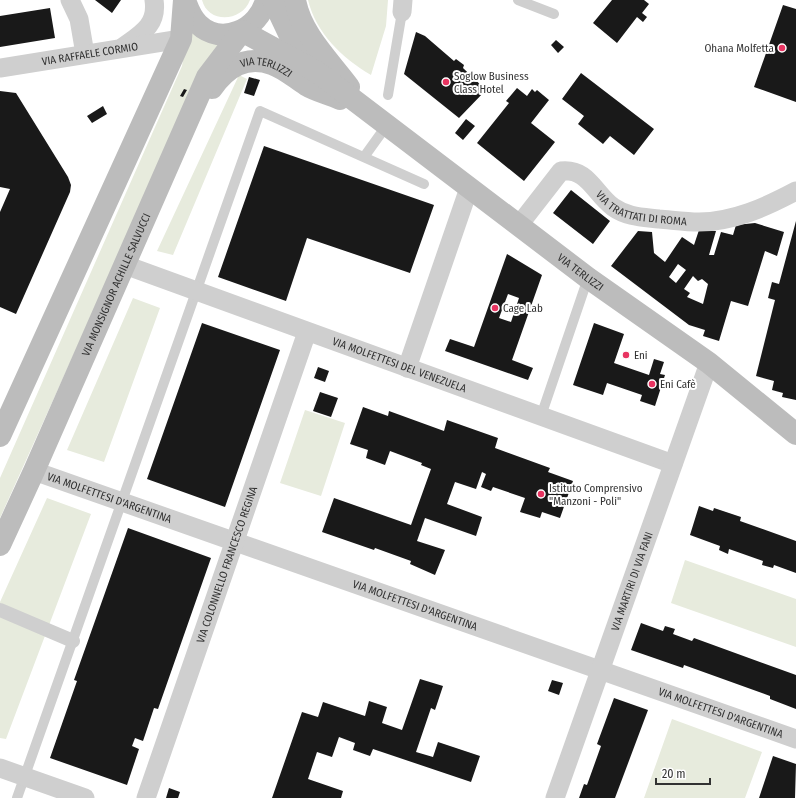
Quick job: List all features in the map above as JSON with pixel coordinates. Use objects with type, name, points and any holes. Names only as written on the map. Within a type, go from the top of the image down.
[{"type":"main road","points":[[184,0],[189,13],[198,25],[212,32],[227,34],[242,31]]},
{"type":"main road","points":[[0,436],[181,39],[184,0]]},
{"type":"main road","name":"VIA MONSIGNOR ACHILLE SALVUCCI","points":[[0,544],[125,266],[185,123],[207,77],[242,31],[259,17],[266,0]]},
{"type":"main road","name":"VIA TERLIZZI","points":[[273,0],[291,38],[317,72]]},
{"type":"main road","name":"VIA TERLIZZI","points":[[295,0],[297,9],[308,33],[367,110]]},
{"type":"main road","name":"VIA TERLIZZI","points":[[242,31],[317,72],[588,278],[709,364],[796,434]]},
{"type":"main road","name":"VIA TERLIZZI","points":[[185,123],[220,76],[240,62],[256,60],[273,64],[307,86],[367,110]]},
{"type":"street","points":[[70,0],[79,19],[85,54]]},
{"type":"street","points":[[121,48],[148,28],[156,9],[154,0]]},
{"type":"street","name":"VIA RAFFAELE CORMIO","points":[[0,68],[181,39]]},
{"type":"street","name":"VIA TRATTATI DI ROMA","points":[[519,225],[561,171],[571,170],[585,178],[612,206],[629,216],[699,222],[733,218],[769,205],[796,191]]},
{"type":"street","points":[[407,368],[470,188]]},
{"type":"street","name":"VIA MOLFETTESI DEL VENEZUELA","points":[[125,266],[673,464]]},
{"type":"street","name":"VIA COLONNELLO FRANCESCO REGINA","points":[[146,798],[308,332]]},
{"type":"street","name":"VIA MARTIRI DI VIA FANI","points":[[555,798],[709,364]]},
{"type":"street","name":"VIA MOLFETTESI D'ARGENTINA","points":[[34,471],[796,739]]},
{"type":"street","points":[[0,610],[73,640]]},
{"type":"street","points":[[0,768],[85,798]]},
{"type":"lane","points":[[518,0],[554,14]]},
{"type":"lane","points":[[388,94],[402,6]]},
{"type":"lane","points":[[17,798],[260,111],[424,184]]},
{"type":"lane","points":[[364,157],[387,125]]},
{"type":"lane","points":[[541,416],[588,278]]},
{"type":"shaded area","points":[[202,0],[250,0],[240,13],[225,17],[211,13],[205,8]]},
{"type":"shaded area","points":[[308,0],[388,0],[386,26],[371,75],[350,61],[332,44],[317,23]]},
{"type":"shaded area","points":[[188,30],[223,44],[200,74],[0,518],[0,478],[182,66]]},
{"type":"shaded area","points":[[239,75],[247,79],[173,255],[157,251]]},
{"type":"shaded area","points":[[133,298],[160,308],[104,462],[67,450]]},
{"type":"shaded area","points":[[305,410],[345,423],[321,496],[280,483]]},
{"type":"shaded area","points":[[47,498],[91,514],[6,739],[0,738],[0,602]]},
{"type":"shaded area","points":[[685,560],[796,599],[796,647],[671,603]]},
{"type":"shaded area","points":[[672,719],[762,752],[745,798],[644,798]]},
{"type":"building","points":[[95,0],[121,0],[112,13]]},
{"type":"building","points":[[612,0],[644,0],[649,4],[642,13],[647,17],[643,22],[637,17],[617,43],[593,23]]},
{"type":"building","name":"Ohana Molfetta","points":[[783,5],[796,9],[796,102],[754,87]]},
{"type":"building","points":[[50,8],[55,38],[0,47],[0,16]]},
{"type":"building","name":"Soglow Business Class Hotel","points":[[416,32],[425,36],[454,61],[456,59],[464,65],[463,68],[486,90],[459,118],[404,74]]},
{"type":"building","points":[[556,40],[564,47],[558,53],[551,45]]},
{"type":"building","points":[[581,73],[654,129],[634,155],[610,136],[603,144],[578,124],[584,116],[562,99]]},
{"type":"building","points":[[249,77],[260,80],[254,96],[244,93]]},
{"type":"building","points":[[517,88],[527,96],[532,89],[535,92],[537,90],[549,100],[531,123],[555,142],[524,181],[477,143],[509,103],[506,101]]},
{"type":"building","points":[[184,89],[187,90],[183,97],[180,96]]},
{"type":"building","points":[[0,91],[16,93],[68,177],[71,185],[70,192],[16,314],[0,307],[0,212],[10,189],[0,187]]},
{"type":"building","points":[[103,106],[107,114],[92,123],[87,116]]},
{"type":"building","points":[[466,119],[475,126],[463,140],[455,133]]},
{"type":"building","points":[[264,146],[434,205],[410,273],[307,238],[286,301],[218,277]]},
{"type":"building","points":[[571,190],[610,221],[593,244],[553,213]]},
{"type":"building","points":[[796,221],[796,400],[782,397],[783,393],[772,390],[774,381],[756,376],[775,300],[768,298],[772,282],[779,284]]},
{"type":"building","points":[[755,223],[784,232],[777,256],[765,251],[748,306],[731,301],[719,341],[703,336],[705,330],[689,325],[611,266],[638,231],[652,232],[654,253],[665,262],[682,237],[694,245],[699,230],[716,231],[709,255],[714,255],[721,232],[733,235],[736,225]],"holes":[[[678,264],[686,270],[676,283],[669,277]],[[693,276],[698,281],[702,279],[708,284],[703,304],[687,297],[690,293],[684,289]]]},
{"type":"building","name":"Cage Lab","points":[[507,254],[542,275],[512,360],[533,368],[528,380],[445,351],[450,339],[474,347]],"holes":[[[508,294],[519,298],[511,322],[499,318]]]},
{"type":"building","points":[[202,323],[280,350],[225,507],[147,479]]},
{"type":"building","points":[[594,323],[624,334],[614,363],[649,375],[654,359],[664,362],[660,374],[665,375],[655,406],[640,401],[642,395],[607,383],[603,395],[573,385]]},
{"type":"building","points":[[318,367],[329,371],[325,382],[314,378]]},
{"type":"building","points":[[320,392],[338,398],[331,417],[313,411]]},
{"type":"building","name":"Istituto Comprensivo \"Manzoni - Poli\"","points":[[363,407],[388,416],[389,411],[444,431],[447,420],[498,438],[495,448],[550,468],[548,472],[573,481],[560,518],[542,512],[540,518],[520,512],[525,498],[493,487],[491,491],[481,487],[486,474],[482,472],[476,489],[455,482],[447,504],[482,517],[476,536],[425,518],[417,541],[445,550],[435,575],[410,564],[411,561],[375,548],[374,550],[322,532],[334,498],[411,525],[431,469],[421,465],[422,463],[390,451],[385,465],[366,458],[368,450],[350,444]]},
{"type":"building","points":[[699,506],[713,511],[714,508],[741,517],[740,521],[796,541],[796,573],[774,565],[773,568],[762,565],[763,561],[729,549],[728,554],[719,550],[720,546],[690,535]]},
{"type":"building","points":[[128,528],[211,558],[158,709],[154,708],[143,741],[135,738],[132,746],[139,749],[127,785],[50,758],[77,681],[74,680]]},
{"type":"building","points":[[641,623],[663,631],[665,626],[675,629],[673,634],[692,641],[694,638],[796,675],[796,709],[770,699],[770,696],[684,665],[683,668],[631,650]]},
{"type":"building","points":[[420,679],[443,686],[435,710],[431,708],[416,752],[433,757],[438,742],[480,756],[471,782],[373,749],[370,756],[353,750],[355,743],[339,737],[332,757],[317,752],[308,779],[343,791],[341,798],[272,798],[302,712],[318,717],[323,702],[365,716],[369,701],[387,707],[382,723],[402,730]]},
{"type":"building","points":[[552,680],[563,683],[559,695],[548,691]]},
{"type":"building","points":[[614,698],[648,710],[615,798],[579,798],[584,784],[587,785],[601,746],[597,744]]},
{"type":"building","points":[[773,756],[796,764],[795,798],[759,798]]},
{"type":"building","points":[[169,788],[180,792],[178,798],[166,798]]},
{"type":"place","name":"Ohana Molfetta","points":[[782,48]]},
{"type":"place","name":"Soglow Business Class Hotel","points":[[446,82]]},
{"type":"place","name":"Cage Lab","points":[[495,308]]},
{"type":"place","name":"Eni","points":[[626,355]]},
{"type":"place","name":"Eni Cafè","points":[[652,384]]},
{"type":"place","name":"Istituto Comprensivo \"Manzoni - Poli\"","points":[[541,494]]}]
